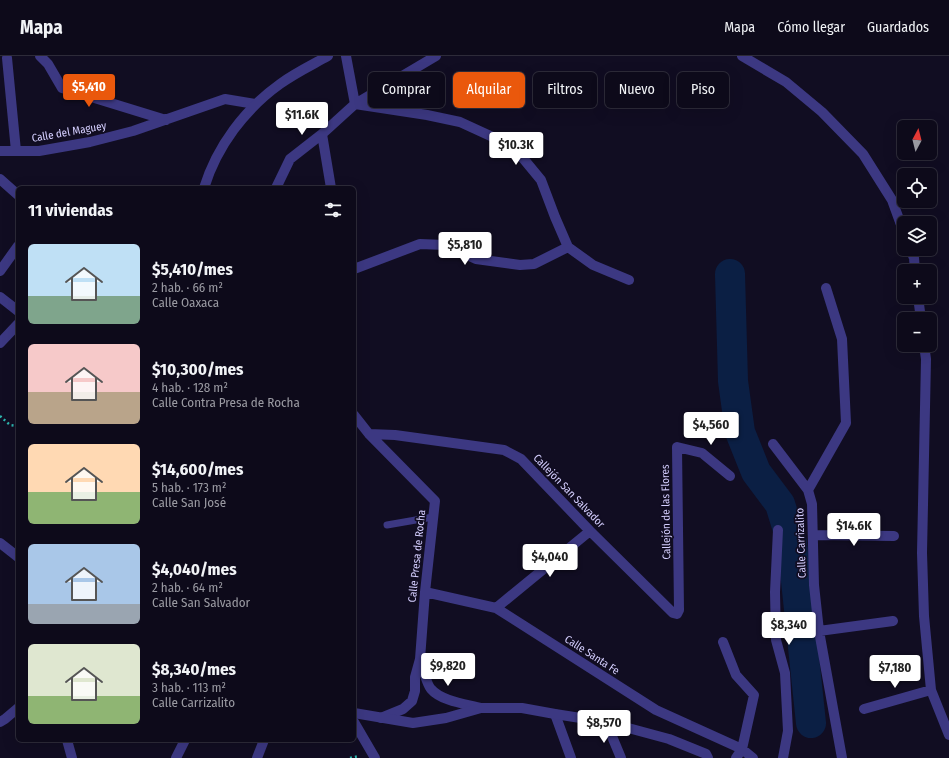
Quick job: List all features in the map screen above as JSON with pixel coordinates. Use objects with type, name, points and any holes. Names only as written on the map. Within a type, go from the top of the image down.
[{"type":"street","points":[[40,56],[48,64],[62,88],[166,120]]},
{"type":"street","points":[[205,186],[218,155],[234,127],[255,104],[281,83],[328,56]]},
{"type":"street","points":[[346,56],[355,104]]},
{"type":"street","points":[[277,186],[290,159],[322,134],[355,104],[436,56]]},
{"type":"street","points":[[742,56],[786,82],[822,112],[863,154],[892,200],[898,216]]},
{"type":"street","points":[[7,59],[16,151]]},
{"type":"street","name":"Calle del Maguey","points":[[0,151],[39,151],[90,142],[133,131],[225,99],[255,104]]},
{"type":"street","points":[[355,104],[427,114],[460,122],[497,138],[522,157],[541,180],[568,247],[593,265],[629,280]]},
{"type":"street","points":[[322,134],[331,186]]},
{"type":"street","points":[[0,179],[16,193]]},
{"type":"street","points":[[356,268],[420,244],[445,245],[476,259],[520,265],[534,264],[568,247]]},
{"type":"street","points":[[0,271],[16,249]]},
{"type":"street","points":[[773,444],[808,490],[846,423],[842,339],[826,288]]},
{"type":"street","points":[[0,297],[16,309]]},
{"type":"street","points":[[0,344],[16,326]]},
{"type":"street","points":[[925,352],[922,553],[924,616],[931,690],[949,735]]},
{"type":"street","name":"Calle Presa de Rocha","points":[[356,418],[369,434],[435,501],[425,592],[420,660],[415,677],[415,691],[412,701],[403,709],[381,718]]},
{"type":"street","name":"Callejón San Salvador","points":[[369,434],[395,435],[504,450],[521,459],[672,613],[677,614]]},
{"type":"street","name":"Callejón de las Flores","points":[[677,614],[679,610],[677,447],[702,453],[730,476]]},
{"type":"street","name":"Calle Carrizalito","points":[[808,490],[812,504],[814,584],[819,632],[842,758]]},
{"type":"street","points":[[496,608],[590,530]]},
{"type":"street","points":[[778,530],[775,592],[776,640],[785,673],[788,731],[783,758]]},
{"type":"street","points":[[813,535],[894,536]]},
{"type":"street","points":[[0,543],[16,555]]},
{"type":"street","name":"Calle Santa Fe","points":[[425,592],[496,608],[656,710],[742,749],[753,758]]},
{"type":"street","points":[[819,632],[892,621]]},
{"type":"street","points":[[723,642],[736,674],[754,695],[742,749],[736,758]]},
{"type":"street","name":"Calle Presa de Rocha","points":[[420,660],[430,688],[438,695],[450,700],[481,708]]},
{"type":"street","points":[[864,708],[931,690]]},
{"type":"street","points":[[356,713],[414,723],[446,718],[481,708],[522,708],[606,722],[669,739],[706,754],[708,758]]},
{"type":"street","points":[[0,722],[16,710]]},
{"type":"street","points":[[555,714],[571,758]]},
{"type":"street","points":[[606,722],[621,758]]},
{"type":"street","points":[[356,725],[375,758]]},
{"type":"street","points":[[68,742],[72,758]]},
{"type":"street","points":[[176,758],[184,742]]},
{"type":"street","points":[[257,758],[263,742]]},
{"type":"lane","points":[[387,525],[434,517]]},
{"type":"path","points":[[0,416],[10,425],[16,426]]},
{"type":"waterway","points":[[730,274],[733,381],[740,432],[756,472],[780,504],[792,543],[811,723]]}]
